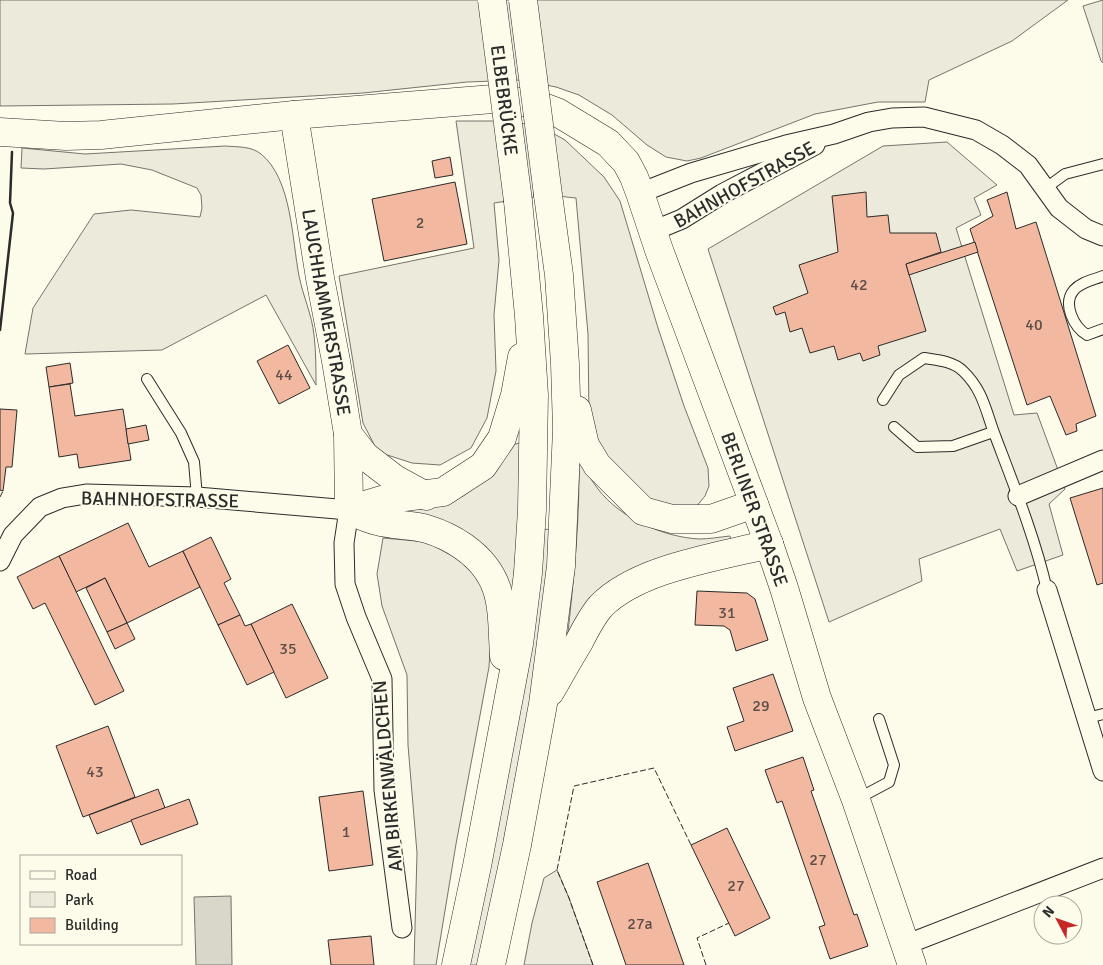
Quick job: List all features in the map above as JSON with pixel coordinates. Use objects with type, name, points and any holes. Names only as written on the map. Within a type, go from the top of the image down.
[{"type":"main road","name":"ELBEBRÜCKE","points":[[492,0],[518,201],[529,316]]},
{"type":"main road","name":"ELBEBRÜCKE","points":[[523,0],[559,275],[565,364]]},
{"type":"main road","name":"BERLINER STRASSE","points":[[294,115],[493,99],[533,103],[557,112],[608,142],[626,162],[640,192],[659,250],[784,588],[817,698],[856,800],[909,955]]},
{"type":"main road","points":[[0,132],[66,136],[101,135],[294,115]]},
{"type":"main road","name":"LAUCHHAMMERSTRASSE","points":[[294,115],[320,278],[348,434],[349,510]]},
{"type":"main road","points":[[349,510],[382,500],[426,496],[443,492],[483,466],[502,438],[514,395],[529,316]]},
{"type":"main road","points":[[456,965],[477,866],[519,644],[528,573],[532,510],[534,395],[529,316]]},
{"type":"main road","points":[[565,364],[585,445],[596,465],[643,512],[672,519],[711,519],[754,504]]},
{"type":"main road","points":[[491,965],[517,844],[543,704],[561,566],[567,429],[565,364]]},
{"type":"main road","points":[[348,434],[364,456],[395,479],[426,496]]},
{"type":"main road","points":[[349,510],[378,522],[426,529],[453,539],[478,557],[491,574],[497,589],[502,613],[507,705]]},
{"type":"main road","points":[[543,704],[592,618],[615,595],[629,586],[665,571],[768,544]]},
{"type":"street","name":"BAHNHOFSTRASSE","points":[[640,192],[700,170],[786,145],[834,134],[869,122],[892,118],[924,117],[976,130],[1002,145],[1028,164],[1059,208],[1086,229],[1103,236]]},
{"type":"street","name":"BAHNHOFSTRASSE","points":[[653,231],[682,219],[722,194],[834,134]]},
{"type":"street","points":[[1018,496],[1103,460]]},
{"type":"street","name":"BAHNHOFSTRASSE","points":[[0,561],[13,535],[40,507],[62,498],[86,494],[197,497],[349,510]]},
{"type":"street","name":"AM BIRKENWÄLDCHEN","points":[[349,510],[344,543],[345,584],[356,617],[382,680],[384,790],[402,928]]},
{"type":"street","points":[[1047,590],[1095,716],[1103,771]]},
{"type":"street","points":[[909,955],[1103,868]]},
{"type":"lane","points":[[1046,188],[1065,174],[1103,164]]},
{"type":"lane","points":[[1103,276],[1086,282],[1073,291],[1070,304],[1073,321],[1080,331],[1087,335],[1103,329]]},
{"type":"lane","points":[[883,400],[899,375],[924,358],[944,361],[962,370],[980,391],[1042,567],[1047,590]]},
{"type":"lane","points":[[147,380],[181,433],[194,462],[197,497]]},
{"type":"lane","points":[[894,427],[917,447],[953,446],[993,432]]},
{"type":"lane","points":[[856,800],[889,782],[894,765],[879,719]]},
{"type":"green space","points":[[0,0],[1068,0],[1012,41],[929,80],[925,102],[878,102],[815,114],[701,158],[687,161],[666,157],[647,145],[612,115],[579,95],[556,87],[521,80],[467,82],[363,93],[173,104],[0,106]]},
{"type":"green space","points":[[1103,0],[1103,63],[1083,6]]},
{"type":"green space","points":[[456,121],[506,121],[540,126],[565,140],[604,177],[620,201],[658,328],[684,406],[708,468],[709,486],[705,496],[696,507],[657,507],[604,463],[589,418],[588,334],[576,198],[548,195],[494,203],[499,260],[494,315],[496,371],[487,418],[471,448],[440,465],[412,463],[378,452],[363,423],[339,276],[474,248]]},
{"type":"green space","points":[[947,142],[997,185],[974,198],[981,215],[956,228],[1014,415],[1037,413],[1065,489],[1049,504],[1063,555],[1017,571],[1000,529],[919,559],[922,581],[829,622],[708,249],[883,146]]},
{"type":"green space","points":[[225,146],[244,147],[261,154],[271,165],[285,194],[299,276],[313,328],[316,354],[316,385],[266,295],[162,350],[25,354],[33,308],[94,214],[131,210],[200,217],[202,208],[201,195],[197,188],[152,170],[121,164],[44,169],[21,168],[22,148],[85,154]]},
{"type":"green space","points":[[522,442],[519,515],[512,597],[504,580],[387,513],[446,502],[463,496],[479,484],[507,447]]},
{"type":"green space","points":[[579,456],[587,473],[598,489],[618,509],[630,517],[657,530],[671,534],[699,539],[730,536],[731,540],[659,559],[567,641],[577,526]]},
{"type":"green space","points":[[543,529],[554,530],[527,721],[480,965],[469,965],[531,648]]},
{"type":"green space","points":[[383,538],[427,542],[463,562],[484,587],[492,621],[489,667],[436,965],[414,965],[417,853],[408,745],[407,675],[382,606],[377,574]]},
{"type":"green space","points":[[557,870],[593,965],[524,965],[532,923],[544,878]]},
{"type":"shaded area","points":[[231,896],[232,965],[196,965],[194,897]]},
{"type":"building","points":[[450,157],[453,175],[435,178],[432,161]]},
{"type":"building","points":[[455,182],[467,244],[384,261],[372,199]]},
{"type":"building","points":[[866,192],[867,217],[888,215],[890,233],[936,233],[941,252],[906,264],[926,331],[878,346],[880,355],[863,361],[860,353],[838,360],[834,346],[810,353],[802,328],[790,332],[785,312],[776,315],[773,307],[808,293],[799,265],[838,252],[832,196]]},
{"type":"building","points":[[1007,192],[1016,229],[1036,222],[1096,416],[1076,424],[1077,431],[1066,435],[1050,396],[1027,405],[970,229],[993,216],[987,200]]},
{"type":"building","points":[[975,242],[978,252],[909,275],[906,264]]},
{"type":"building","points":[[288,345],[310,388],[279,404],[257,361]]},
{"type":"building","points":[[70,363],[73,383],[49,387],[46,367]]},
{"type":"building","points":[[70,384],[75,416],[123,409],[131,460],[79,468],[77,454],[59,457],[49,387]]},
{"type":"building","points":[[0,409],[17,410],[12,467],[6,467],[3,491],[0,490]]},
{"type":"building","points":[[146,425],[149,440],[128,444],[126,429]]},
{"type":"building","points":[[1103,488],[1103,583],[1097,585],[1070,498]]},
{"type":"building","points":[[128,523],[149,567],[183,551],[200,587],[127,623],[105,578],[76,592],[59,556]]},
{"type":"building","points":[[211,537],[231,579],[224,583],[240,615],[218,625],[183,551]]},
{"type":"building","points":[[59,556],[124,691],[95,705],[45,603],[33,609],[17,577]]},
{"type":"building","points":[[105,578],[127,623],[107,632],[86,588]]},
{"type":"building","points":[[697,591],[747,593],[755,599],[768,640],[736,651],[730,630],[724,626],[695,625]]},
{"type":"building","points":[[292,604],[328,678],[286,698],[251,624]]},
{"type":"building","points":[[240,615],[245,626],[251,624],[274,672],[247,685],[218,625]]},
{"type":"building","points":[[127,623],[135,639],[115,649],[107,632]]},
{"type":"building","points":[[773,674],[793,731],[735,751],[727,727],[744,721],[733,688]]},
{"type":"building","points":[[108,726],[135,797],[83,817],[56,746]]},
{"type":"building","points":[[803,757],[814,790],[811,791],[854,915],[857,914],[868,946],[830,959],[819,927],[825,925],[782,801],[777,803],[765,770]]},
{"type":"building","points":[[158,789],[165,808],[97,834],[89,815]]},
{"type":"building","points":[[363,791],[373,865],[329,871],[319,797]]},
{"type":"building","points":[[189,799],[198,824],[141,845],[131,820]]},
{"type":"building","points":[[727,828],[770,918],[735,936],[691,845]]},
{"type":"building","points":[[648,863],[684,965],[626,965],[597,882]]},
{"type":"building","points":[[371,936],[374,965],[331,965],[328,940]]},
{"type":"fence","points":[[0,497],[3,491]]},
{"type":"fence","points":[[593,965],[557,870],[574,786],[654,768],[691,845]]},
{"type":"fence","points":[[706,965],[697,938],[729,923]]},
{"type":"wall","points":[[0,330],[13,213],[10,203],[12,152]]}]
